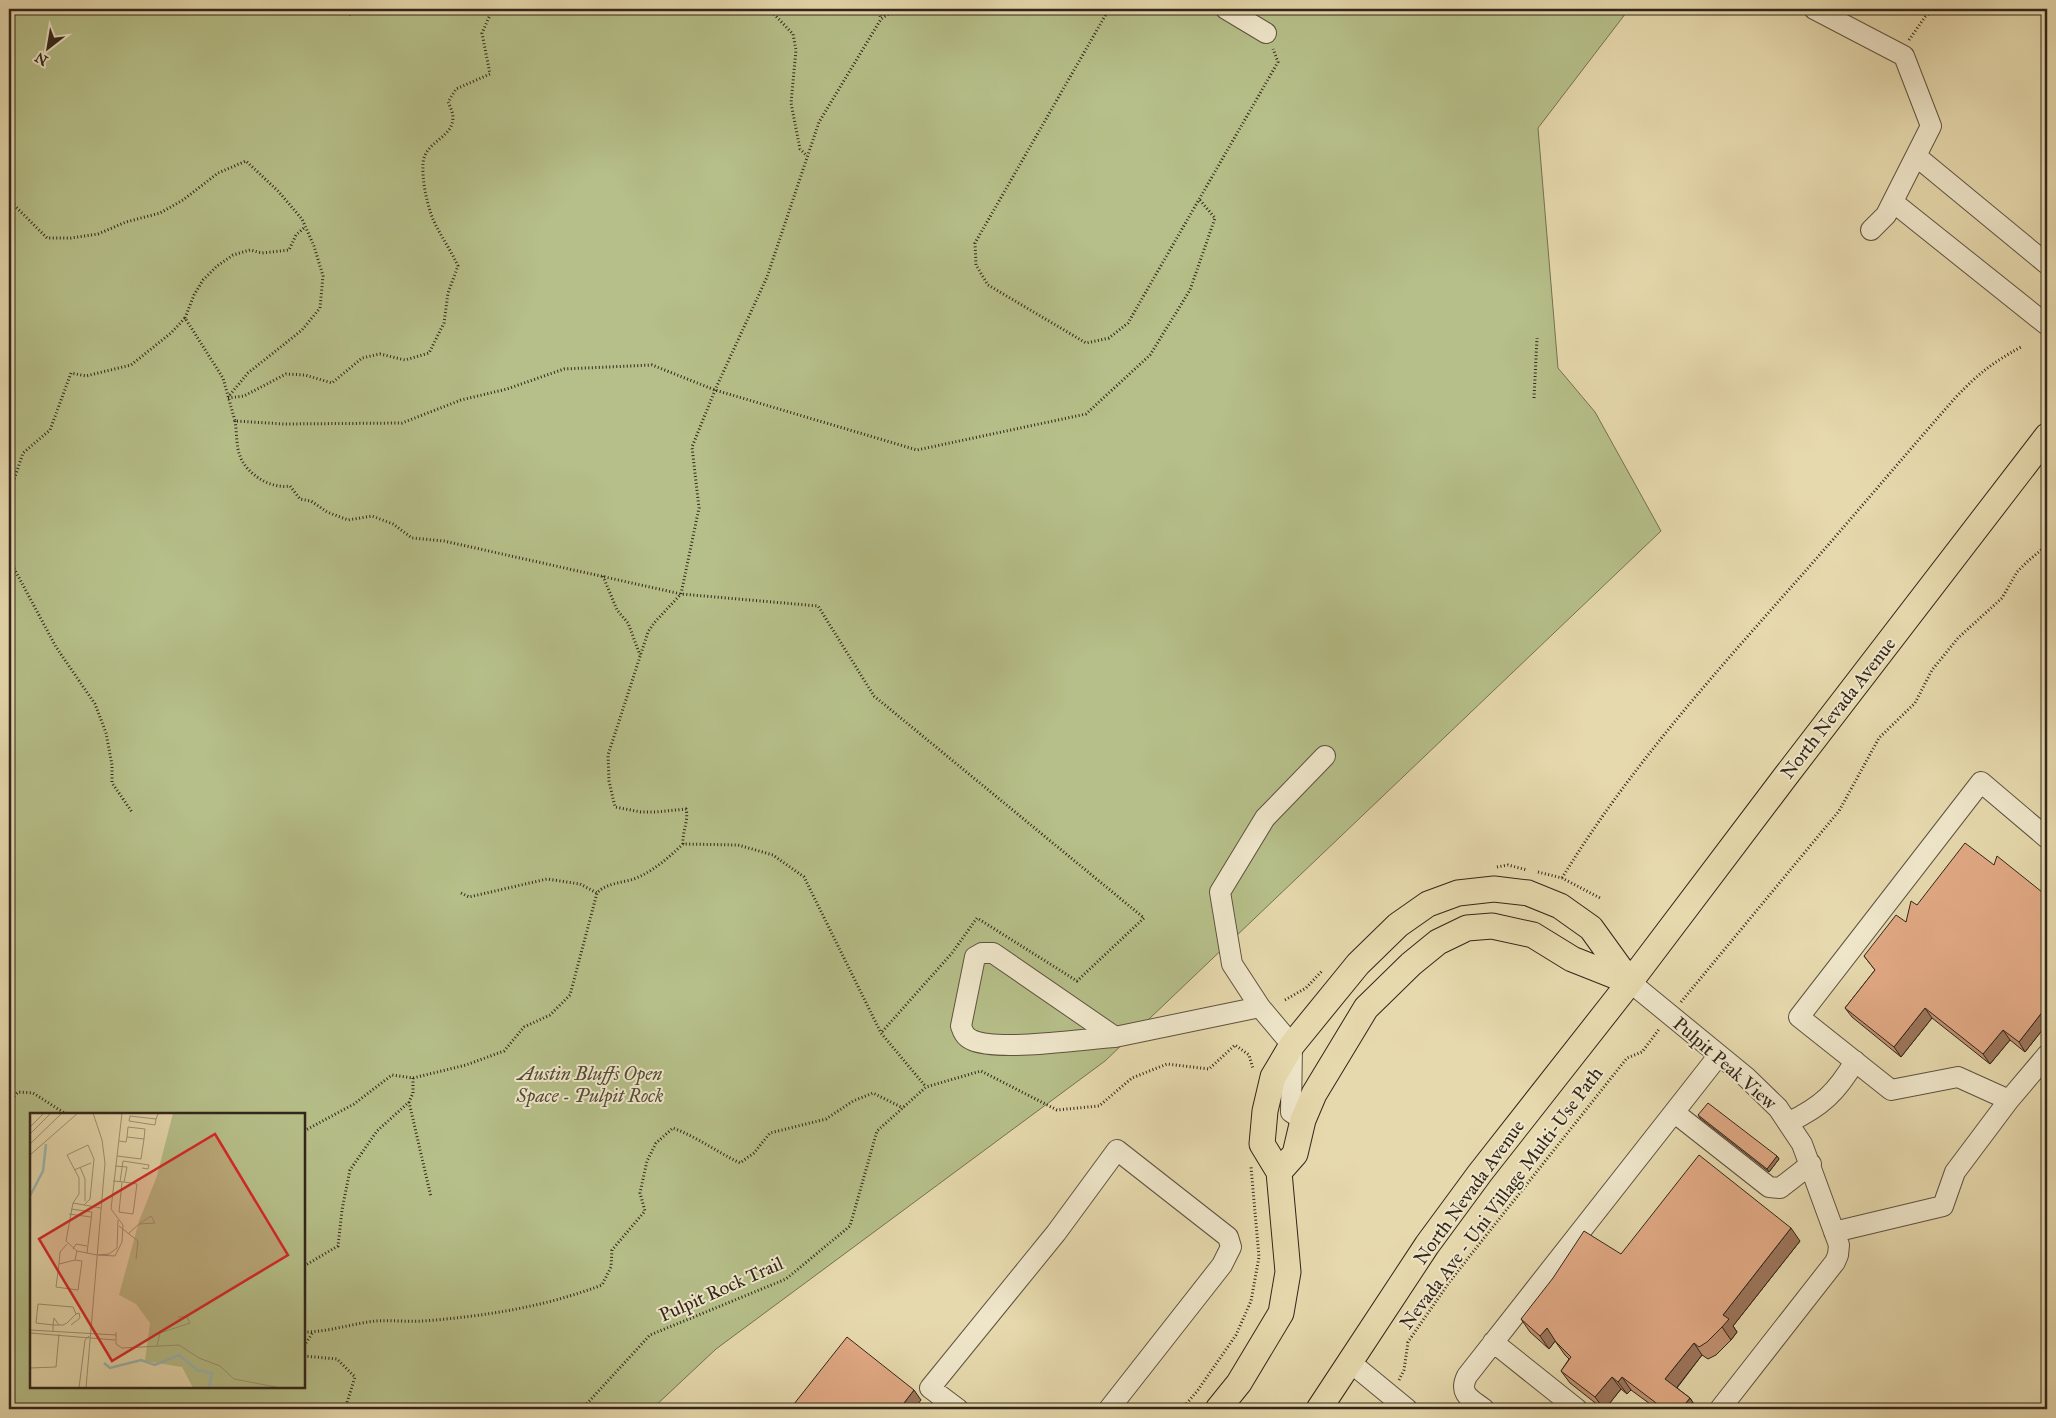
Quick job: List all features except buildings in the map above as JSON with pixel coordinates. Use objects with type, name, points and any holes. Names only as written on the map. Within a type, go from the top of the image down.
[{"type":"main road","name":"North Nevada Avenue","points":[[1319,1409],[1427,1245],[1480,1173],[1630,982],[2047,436]]},
{"type":"main road","points":[[1218,1409],[1238,1383],[1281,1313],[1288,1272],[1280,1172],[1262,1144],[1265,1111],[1273,1077],[1292,1045],[1358,964],[1398,925],[1428,904],[1458,893],[1494,889],[1528,893],[1560,906],[1591,928],[1630,982]]},
{"type":"main road","points":[[1280,1172],[1295,1154],[1303,1120],[1314,1094],[1366,1008],[1411,964],[1438,942],[1467,928],[1492,926],[1533,934],[1572,959],[1630,982]]},
{"type":"street","points":[[1226,9],[1266,33]]},
{"type":"street","points":[[1814,9],[1904,56],[1931,126],[1886,215],[1871,230]]},
{"type":"street","points":[[1916,156],[2047,264]]},
{"type":"street","points":[[1893,202],[2047,325]]},
{"type":"street","points":[[1303,1120],[1291,1112],[1292,1045],[1260,1007],[1232,964],[1220,892],[1265,818],[1325,756]]},
{"type":"street","points":[[2009,1100],[1958,1077],[1891,1090],[1799,1017],[1981,782],[2047,838]]},
{"type":"street","points":[[1115,1037],[993,953],[982,952],[975,958],[961,1026],[965,1036],[973,1041],[1008,1045],[1115,1037],[1260,1007]]},
{"type":"street","name":"Pulpit Peak View","points":[[1630,982],[1757,1088],[1789,1122],[1811,1164],[1839,1245],[1835,1262],[1720,1409]]},
{"type":"street","points":[[1484,1409],[1468,1397],[1463,1390],[1463,1384],[1467,1376],[1719,1055]]},
{"type":"street","points":[[1834,1232],[1942,1206],[1955,1172],[2009,1100],[2047,1055]]},
{"type":"street","points":[[1789,1122],[1823,1103],[1844,1079],[1855,1061]]},
{"type":"street","points":[[1675,1113],[1769,1187],[1780,1188],[1811,1164]]},
{"type":"street","points":[[958,1409],[930,1388],[1056,1233],[1117,1150],[1228,1237],[1231,1247],[1222,1265],[1109,1409]]},
{"type":"street","points":[[1493,1342],[1577,1409]]},
{"type":"street","points":[[1350,1362],[1407,1409]]},
{"type":"path","points":[[336,9],[350,14],[357,9]]},
{"type":"path","points":[[228,398],[244,396],[286,374],[304,375],[332,383],[362,358],[380,354],[405,360],[429,353],[444,323],[448,293],[458,266],[450,247],[431,214],[422,162],[431,146],[449,132],[453,116],[448,102],[456,89],[490,74],[482,33],[490,15],[489,9]]},
{"type":"path","points":[[769,9],[793,34],[796,50],[791,103],[800,149],[807,157]]},
{"type":"path","points":[[878,9],[881,19]]},
{"type":"path","points":[[683,844],[682,835],[687,815],[686,809],[648,812],[615,807],[609,781],[608,754],[648,632],[654,622],[681,594],[699,508],[692,448],[715,390],[767,277],[819,122],[881,19],[895,9]]},
{"type":"path","points":[[1109,9],[975,243],[976,265],[988,285],[1086,343],[1109,338],[1128,323],[1278,62],[1266,33]]},
{"type":"path","points":[[1906,44],[1925,17],[1934,9]]},
{"type":"path","points":[[9,200],[47,238],[70,238],[98,234],[126,222],[160,213],[183,200],[218,173],[246,161],[278,191],[302,219],[314,246],[323,276],[320,308],[302,330],[248,373],[228,398]]},
{"type":"path","points":[[235,421],[284,424],[402,423],[461,400],[507,388],[564,369],[652,365],[715,390],[917,450],[1086,414],[1150,355],[1190,290],[1216,218],[1199,199]]},
{"type":"path","points":[[9,483],[14,480],[23,453],[50,430],[71,373],[86,376],[131,364],[171,333],[185,318],[194,295],[203,280],[217,266],[233,255],[250,250],[262,253],[288,250],[296,235],[305,227]]},
{"type":"path","points":[[185,318],[224,378],[235,421],[239,456],[249,471],[263,480],[281,487],[290,486],[300,499],[311,501],[327,512],[348,520],[372,516],[393,524],[412,538],[444,541],[681,594],[818,606],[874,696],[1144,918]]},
{"type":"path","points":[[1534,398],[1537,338]]},
{"type":"path","points":[[1562,878],[1584,842],[1629,779],[1723,664],[1956,397],[1979,373],[2021,347]]},
{"type":"path","points":[[1698,980],[1839,811],[1879,738],[1915,703],[1932,670],[1958,638],[2002,598],[2017,572],[2047,545]]},
{"type":"path","points":[[9,560],[56,647],[94,704],[106,733],[112,765],[112,783],[132,812]]},
{"type":"path","points":[[603,576],[617,610],[628,623],[640,656]]},
{"type":"path","points":[[305,1130],[354,1104],[392,1075],[413,1078],[466,1065],[504,1051],[524,1027],[550,1015],[570,995],[597,892],[601,888],[635,879],[663,864],[683,844],[738,845],[774,855],[804,877],[881,1033],[926,1087]]},
{"type":"path","points":[[461,892],[469,897],[547,879],[580,884],[597,892]]},
{"type":"path","name":"Nevada Ave - Uni Village Multi-Use Path","points":[[1389,1394],[1396,1386],[1404,1370],[1408,1342],[1450,1281],[1626,1058],[1642,1052],[1650,1042]]},
{"type":"path","name":"Pulpit Rock Trail","points":[[582,1409],[650,1335],[786,1279],[850,1226],[877,1131],[926,1087],[981,1071],[1057,1110],[1099,1106],[1132,1078],[1168,1064],[1209,1069],[1235,1045]]},
{"type":"path","points":[[305,1265],[338,1246],[342,1210],[350,1170],[377,1131],[409,1102],[413,1093],[413,1078]]},
{"type":"path","points":[[9,1101],[18,1092],[33,1093],[64,1113]]},
{"type":"path","points":[[305,1332],[321,1332],[375,1321],[423,1321],[520,1310],[570,1297],[602,1285],[611,1267],[612,1250],[645,1211],[640,1193],[647,1161],[656,1143],[673,1128],[694,1136],[719,1153],[740,1163],[754,1153],[770,1133],[826,1119],[853,1101],[873,1093],[903,1108]]},
{"type":"path","points":[[409,1102],[431,1197]]},
{"type":"path","points":[[305,1344],[313,1332]]},
{"type":"path","points":[[305,1356],[337,1359],[355,1377],[346,1409]]},
{"type":"green space","name":"Austin Bluffs Open Space - Pulpit Rock","points":[[9,9],[1629,9],[1538,128],[1558,368],[1595,412],[1661,531],[1105,1061],[716,1349],[652,1409],[9,1409]]}]
